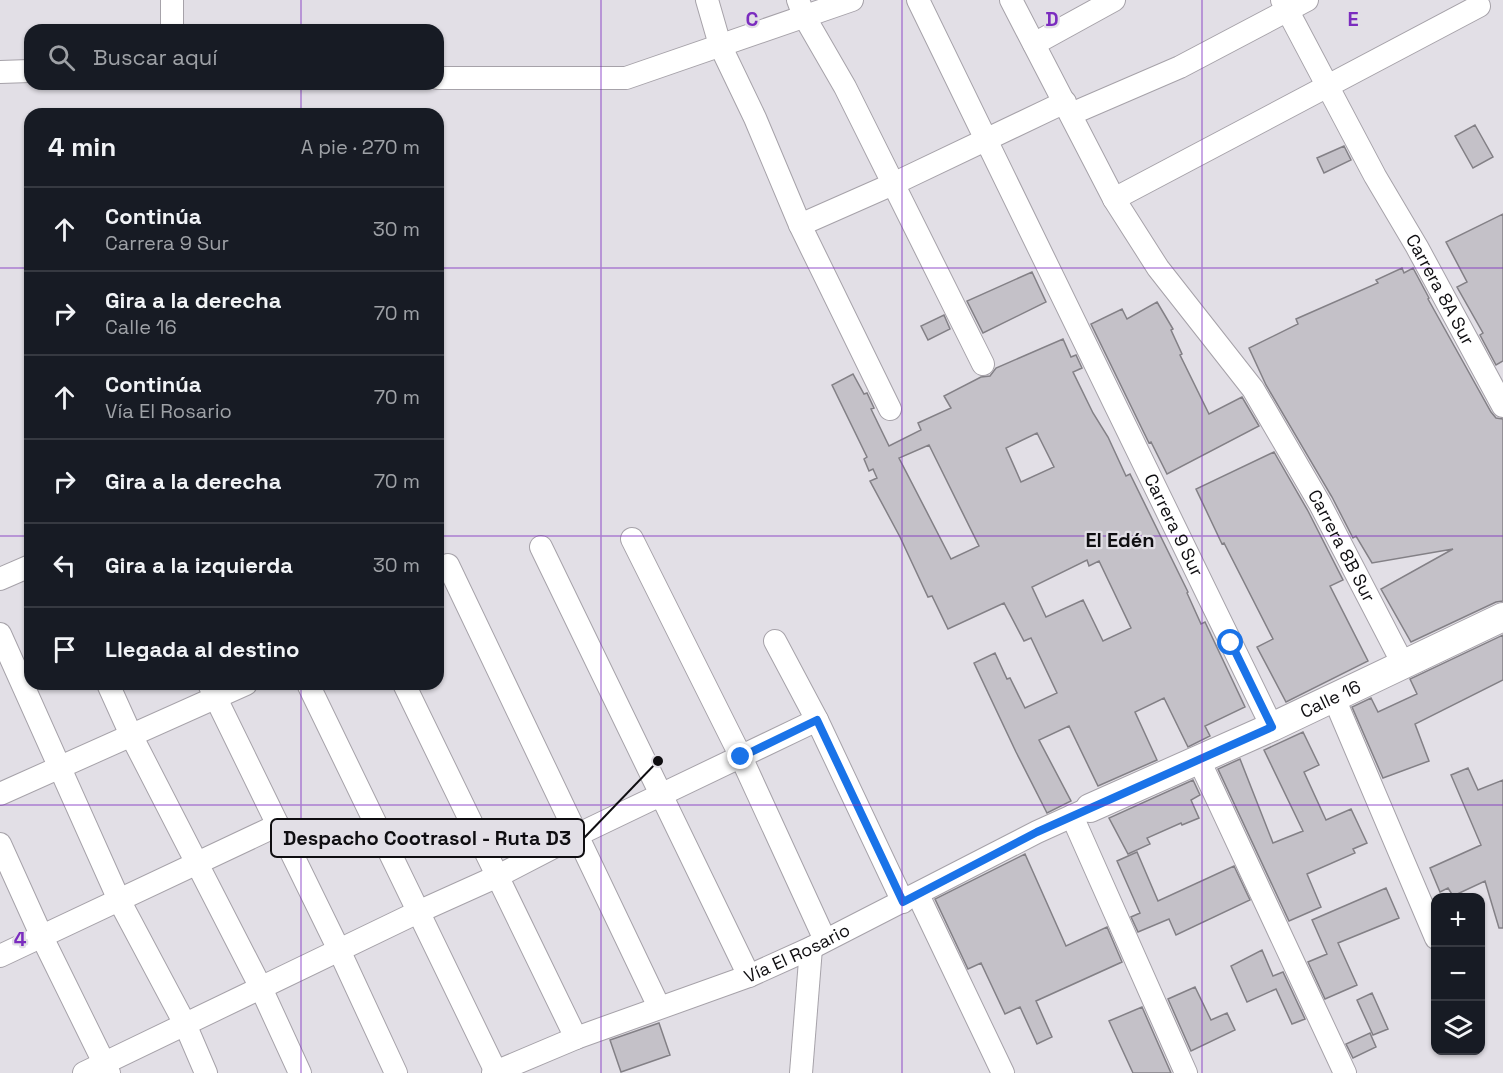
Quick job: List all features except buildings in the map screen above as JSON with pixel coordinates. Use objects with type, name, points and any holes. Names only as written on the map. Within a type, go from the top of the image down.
[{"type":"street","points":[[172,0],[172,24]]},
{"type":"street","points":[[707,0],[720,45],[755,118],[800,225],[890,409]]},
{"type":"street","points":[[444,78],[626,78],[720,45],[801,8],[852,0]]},
{"type":"street","name":"Carrera 9 Sur","points":[[918,0],[1272,727]]},
{"type":"street","name":"Carrera 8B Sur","points":[[1011,0],[1114,199],[1158,268],[1253,389],[1356,571],[1403,664]]},
{"type":"street","points":[[1034,44],[1114,0]]},
{"type":"street","points":[[800,225],[893,184],[985,139],[1180,67],[1292,4]]},
{"type":"street","name":"Carrera 8A Sur","points":[[1292,4],[1330,87],[1376,176],[1503,406]]},
{"type":"street","points":[[1114,199],[1330,87],[1479,6]]},
{"type":"street","points":[[801,8],[836,69],[983,364]]},
{"type":"street","points":[[0,72],[24,71]]},
{"type":"street","points":[[632,539],[741,757],[818,944],[801,1073]]},
{"type":"street","points":[[541,547],[749,976]]},
{"type":"street","points":[[448,565],[659,1007]]},
{"type":"street","points":[[0,579],[24,569]]},
{"type":"street","name":"Calle 16","points":[[1081,812],[1272,727],[1503,617]]},
{"type":"street","points":[[0,634],[24,687]]},
{"type":"street","points":[[774,641],[1003,1073]]},
{"type":"street","points":[[25,690],[119,900],[185,1024],[206,1073]]},
{"type":"street","points":[[111,690],[131,735],[261,988],[300,1073]]},
{"type":"street","points":[[311,690],[495,1072]]},
{"type":"street","points":[[407,690],[576,1038]]},
{"type":"street","points":[[0,794],[131,735],[213,691],[396,1073]]},
{"type":"street","points":[[1334,698],[1431,926]]},
{"type":"street","points":[[84,1073],[107,1068],[185,1024],[498,876],[577,835],[817,720]]},
{"type":"street","points":[[1199,760],[1345,1073]]},
{"type":"street","points":[[1081,812],[1186,1073]]},
{"type":"street","name":"Vía El Rosario","points":[[495,1072],[576,1038],[749,976],[818,944],[1037,832],[1081,812]]},
{"type":"street","points":[[0,956],[278,825]]},
{"type":"street","points":[[0,844],[42,937],[107,1068]]},
{"type":"place","name":"Despacho Cootrasol - Ruta D3","points":[[658,761]]},
{"type":"district","name":"El Edén","points":[[1120,540]]},
{"type":"route","points":[[741,757],[817,720],[903,902],[1037,832],[1272,727],[1231,643]]}]
